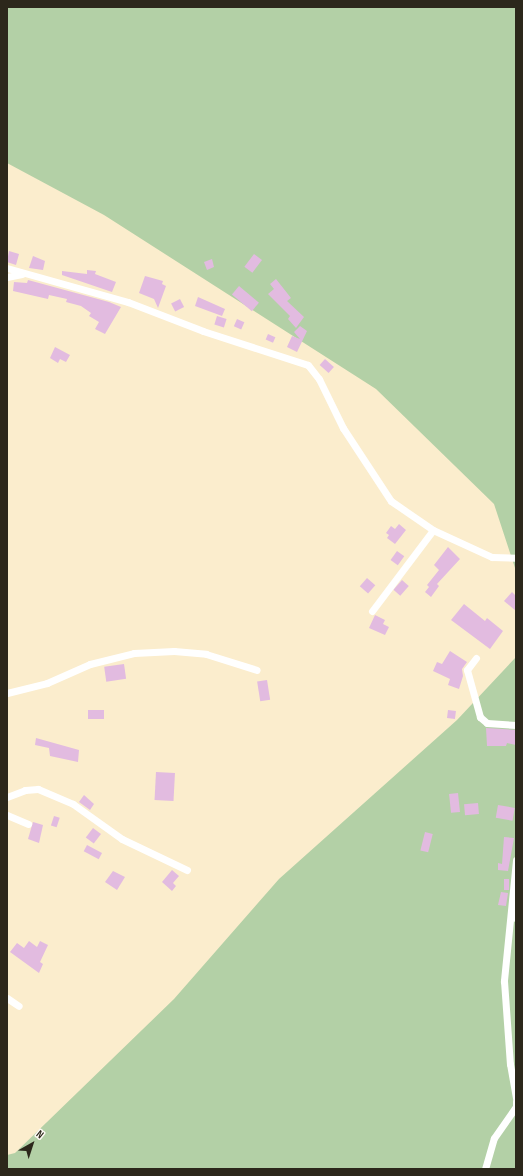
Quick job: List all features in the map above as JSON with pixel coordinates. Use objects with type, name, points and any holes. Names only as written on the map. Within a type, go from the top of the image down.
[{"type":"street","points":[[7,268],[121,300],[203,331],[308,365],[319,379],[344,428],[391,501],[433,530],[492,557],[516,558]]},
{"type":"street","points":[[7,277],[24,273]]},
{"type":"street","points":[[372,611],[433,530]]},
{"type":"street","points":[[7,693],[46,682],[90,664],[134,653],[174,651],[206,654],[256,670]]},
{"type":"street","points":[[476,658],[467,670],[480,717],[487,723],[516,725]]},
{"type":"street","points":[[7,797],[32,789],[45,792],[73,804],[122,839],[187,870]]},
{"type":"street","points":[[7,815],[28,824]]},
{"type":"street","points":[[516,860],[504,981],[510,1064],[516,1097]]},
{"type":"street","points":[[7,998],[20,1006]]},
{"type":"street","points":[[485,1169],[494,1138],[516,1107],[516,1101]]},
{"type":"lane","points":[[512,908],[516,920]]},
{"type":"green space","points":[[7,7],[516,7],[516,571],[494,504],[376,389],[104,215],[7,163]]},
{"type":"green space","points":[[516,657],[516,1169],[7,1169],[7,1155],[15,1153],[174,999],[279,879],[457,720]]},
{"type":"building","points":[[9,251],[19,254],[16,265],[7,262]]},
{"type":"building","points":[[254,254],[262,260],[252,273],[244,267]]},
{"type":"building","points":[[33,256],[45,261],[43,270],[29,268]]},
{"type":"building","points":[[212,259],[214,267],[207,270],[204,262]]},
{"type":"building","points":[[87,270],[96,271],[95,274],[116,282],[112,292],[62,275],[62,271],[87,274]]},
{"type":"building","points":[[145,276],[163,281],[162,284],[166,286],[158,308],[154,299],[139,293]]},
{"type":"building","points":[[276,279],[291,298],[287,301],[304,317],[296,328],[288,319],[290,316],[268,294],[274,289],[270,284]]},
{"type":"building","points":[[28,280],[109,302],[121,307],[105,334],[95,329],[99,322],[89,316],[91,313],[81,306],[66,302],[67,299],[49,295],[48,299],[13,291],[14,282],[27,283]]},
{"type":"building","points":[[239,286],[259,303],[252,311],[232,294]]},
{"type":"building","points":[[198,297],[225,309],[222,316],[195,306]]},
{"type":"building","points":[[180,299],[184,307],[175,312],[171,304]]},
{"type":"building","points":[[217,316],[227,319],[224,328],[214,325]]},
{"type":"building","points":[[237,319],[244,322],[241,329],[234,326]]},
{"type":"building","points":[[300,326],[307,331],[297,352],[287,347],[292,336],[300,339],[294,332]]},
{"type":"building","points":[[268,334],[275,337],[273,343],[266,340]]},
{"type":"building","points":[[55,347],[70,355],[66,362],[60,359],[58,363],[50,358]]},
{"type":"building","points":[[325,359],[334,367],[329,373],[320,365]]},
{"type":"building","points":[[399,524],[406,530],[395,544],[387,538],[389,535],[386,533],[391,526],[395,529]]},
{"type":"building","points":[[448,547],[460,559],[437,584],[439,586],[431,597],[425,592],[429,587],[427,585],[439,570],[434,565]]},
{"type":"building","points":[[397,551],[404,556],[398,565],[391,560]]},
{"type":"building","points":[[367,578],[375,585],[368,594],[360,586]]},
{"type":"building","points":[[402,580],[409,586],[400,596],[393,590]]},
{"type":"building","points":[[512,592],[516,596],[516,611],[504,601]]},
{"type":"building","points":[[464,604],[485,621],[487,618],[503,631],[490,649],[451,620]]},
{"type":"building","points":[[375,615],[385,620],[383,624],[389,627],[385,635],[369,628]]},
{"type":"building","points":[[450,651],[467,662],[462,669],[463,676],[459,689],[448,685],[450,679],[433,671],[437,662],[442,664]]},
{"type":"building","points":[[124,664],[126,679],[106,682],[104,667]]},
{"type":"building","points":[[267,680],[270,700],[260,701],[257,682]]},
{"type":"building","points":[[88,710],[104,710],[104,719],[88,719]]},
{"type":"building","points":[[448,710],[456,711],[455,719],[447,718]]},
{"type":"building","points":[[486,728],[516,730],[516,745],[507,743],[506,746],[487,746]]},
{"type":"building","points":[[36,738],[79,750],[78,762],[50,756],[49,748],[35,745]]},
{"type":"building","points":[[156,772],[175,773],[174,801],[155,800]]},
{"type":"building","points":[[458,793],[460,812],[451,813],[449,794]]},
{"type":"building","points":[[84,795],[94,804],[90,810],[79,802]]},
{"type":"building","points":[[478,803],[479,814],[465,815],[464,804]]},
{"type":"building","points":[[498,805],[515,808],[512,821],[496,818]]},
{"type":"building","points":[[54,816],[60,818],[57,827],[51,826]]},
{"type":"building","points":[[33,822],[43,825],[39,843],[28,839]]},
{"type":"building","points":[[93,828],[101,834],[94,844],[86,838]]},
{"type":"building","points":[[425,832],[433,834],[428,852],[420,850]]},
{"type":"building","points":[[504,837],[514,838],[508,871],[498,870],[498,863],[502,864]]},
{"type":"building","points":[[87,845],[102,853],[99,859],[84,851]]},
{"type":"building","points":[[172,870],[179,876],[173,883],[176,886],[172,891],[162,882]]},
{"type":"building","points":[[113,871],[125,877],[117,890],[105,882]]},
{"type":"building","points":[[504,879],[509,879],[509,890],[504,890]]},
{"type":"building","points":[[501,892],[508,893],[506,906],[498,905]]},
{"type":"building","points":[[29,941],[37,947],[40,941],[48,945],[40,962],[43,964],[39,973],[10,952],[17,943],[24,948]]}]
